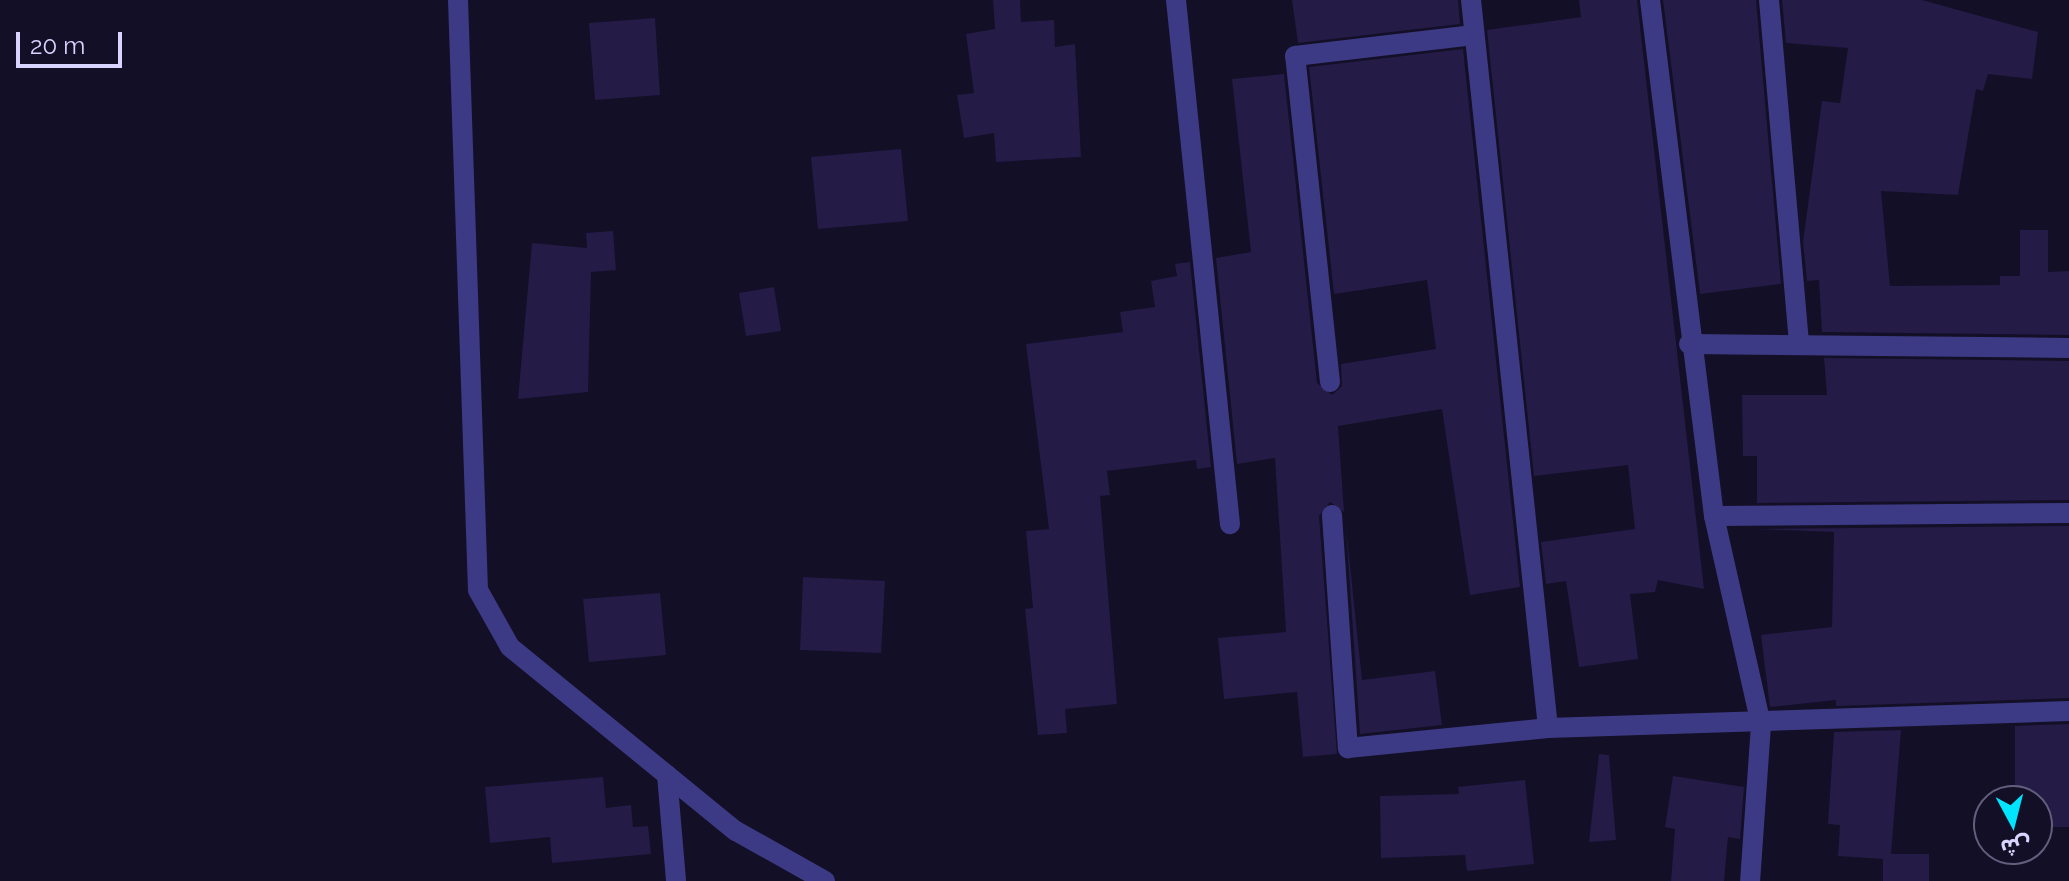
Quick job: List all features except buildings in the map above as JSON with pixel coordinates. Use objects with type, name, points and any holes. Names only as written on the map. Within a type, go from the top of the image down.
[{"type":"street","points":[[458,0],[478,590],[510,647],[736,831],[825,881]]},
{"type":"street","points":[[1176,0],[1230,524]]},
{"type":"street","points":[[1471,0],[1548,728]]},
{"type":"street","points":[[1650,0],[1689,344],[1714,516],[1761,725],[1750,881]]},
{"type":"street","points":[[1769,0],[1799,342]]},
{"type":"street","points":[[1330,382],[1295,56],[1474,35]]},
{"type":"street","points":[[1689,344],[1799,342],[2069,348]]},
{"type":"street","points":[[1714,516],[2069,513]]},
{"type":"street","points":[[1332,515],[1348,748],[1548,728],[1761,725],[2069,711]]},
{"type":"street","points":[[667,775],[676,881]]}]
